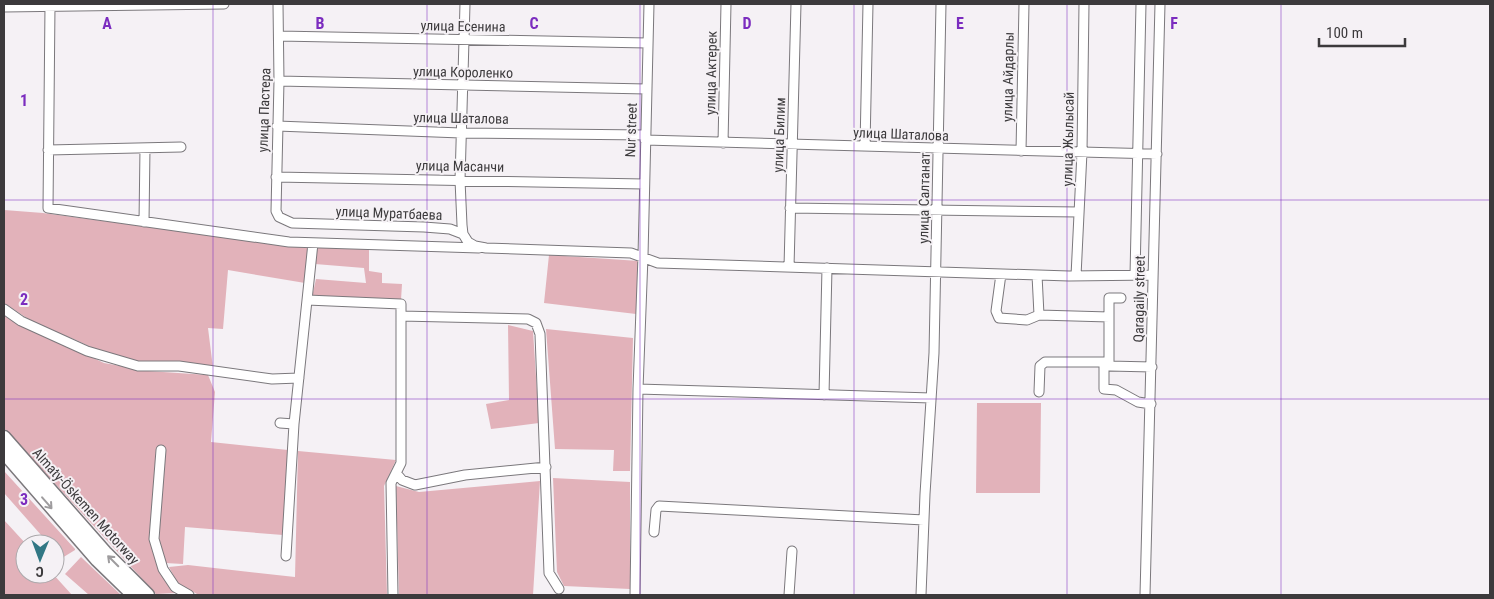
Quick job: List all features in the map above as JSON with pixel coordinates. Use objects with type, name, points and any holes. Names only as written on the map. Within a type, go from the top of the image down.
[{"type":"highway","name":"Almaty-Öskemen Motorway","points":[[4,436],[105,552],[148,595]]},
{"type":"highway","name":"Almaty-Öskemen Motorway","points":[[4,453],[97,560],[133,595]]},
{"type":"street","points":[[4,7],[224,4]]},
{"type":"street","name":"улица Пастера","points":[[278,4],[279,81],[276,211],[279,217]]},
{"type":"street","points":[[464,234],[460,180],[465,4]]},
{"type":"street","name":"Nur street","points":[[635,595],[638,389],[649,4]]},
{"type":"street","name":"улица Актерек","points":[[722,143],[726,4]]},
{"type":"street","name":"улица Билим","points":[[789,268],[796,4]]},
{"type":"street","points":[[865,146],[868,4]]},
{"type":"street","name":"улица Салтанат","points":[[921,595],[934,353],[940,4]]},
{"type":"street","name":"улица Айдарлы","points":[[1021,151],[1024,4]]},
{"type":"street","name":"улица Жылысай","points":[[1076,276],[1082,152],[1084,4]]},
{"type":"street","points":[[1135,275],[1141,4]]},
{"type":"street","name":"Qaragaily street","points":[[1146,595],[1160,4]]},
{"type":"street","points":[[45,6],[48,208],[289,242],[486,248]]},
{"type":"street","name":"улица Есенина","points":[[279,36],[647,43]]},
{"type":"street","name":"улица Короленко","points":[[279,81],[646,89]]},
{"type":"street","name":"улица Шаталова","points":[[277,126],[645,138],[722,143],[1157,154]]},
{"type":"street","points":[[144,222],[145,148]]},
{"type":"street","points":[[48,150],[181,148]]},
{"type":"street","name":"улица Масанчи","points":[[276,177],[644,184]]},
{"type":"street","points":[[790,208],[1079,212]]},
{"type":"street","name":"улица Муратбаева","points":[[279,217],[292,223],[424,227],[450,230],[464,234],[468,242],[475,246],[486,248],[613,251],[643,256],[658,263],[1076,276],[1153,275]]},
{"type":"street","points":[[286,556],[294,424],[313,243]]},
{"type":"street","points":[[824,395],[827,268]]},
{"type":"street","points":[[1001,274],[996,312],[999,318],[1027,320],[1039,315],[1109,317]]},
{"type":"street","points":[[1037,275],[1039,315]]},
{"type":"street","points":[[1121,298],[1109,298],[1104,389],[1116,390],[1138,402],[1151,404]]},
{"type":"street","points":[[307,300],[401,304],[401,463],[391,483],[393,595]]},
{"type":"street","points":[[4,310],[21,321],[87,351],[138,366],[179,366],[272,379],[299,378]]},
{"type":"street","points":[[402,316],[528,319],[536,323],[540,334],[546,467],[546,541],[549,572],[559,589]]},
{"type":"street","points":[[1039,392],[1040,366],[1045,362],[1106,362],[1109,366],[1152,367]]},
{"type":"street","points":[[638,389],[931,398]]},
{"type":"street","points":[[280,423],[294,424]]},
{"type":"street","points":[[161,450],[154,539],[163,569],[175,587],[189,595]]},
{"type":"street","points":[[396,473],[402,480],[415,485],[465,475],[546,467]]},
{"type":"street","points":[[654,532],[656,510],[659,506],[924,520]]},
{"type":"street","points":[[789,595],[792,551]]},
{"type":"shaded area","points":[[4,210],[43,213],[308,248],[305,283],[228,270],[223,329],[208,328],[213,368],[123,362],[36,324],[4,303]]},
{"type":"shaded area","points":[[317,247],[369,248],[369,271],[382,273],[382,283],[402,284],[401,300],[312,297],[316,279],[366,283],[364,268],[315,264]]},
{"type":"shaded area","points":[[549,255],[639,261],[636,314],[544,303]]},
{"type":"shaded area","points":[[4,316],[104,363],[148,371],[208,375],[215,392],[211,442],[288,450],[283,535],[185,527],[183,564],[165,563],[159,541],[165,447],[156,447],[150,543],[166,582],[176,593],[156,594],[4,428]]},
{"type":"shaded area","points":[[508,325],[533,331],[539,423],[491,429],[486,404],[509,400]]},
{"type":"shaded area","points":[[546,329],[633,338],[630,471],[613,471],[614,450],[555,449]]},
{"type":"shaded area","points":[[977,403],[1041,403],[1040,493],[976,493]]},
{"type":"shaded area","points":[[298,451],[396,460],[384,486],[387,595],[199,595],[178,584],[169,567],[188,565],[295,577]]},
{"type":"shaded area","points":[[4,471],[61,534],[40,534],[4,493]]},
{"type":"shaded area","points":[[553,478],[630,482],[630,589],[564,586],[557,572]]},
{"type":"shaded area","points":[[540,481],[533,595],[399,595],[396,486],[419,492]]},
{"type":"shaded area","points":[[4,520],[17,534],[15,534],[15,584],[62,584],[72,595],[4,595]]},
{"type":"shaded area","points":[[65,538],[75,549],[65,556]]},
{"type":"shaded area","points":[[81,557],[121,595],[89,595],[65,574]]}]
